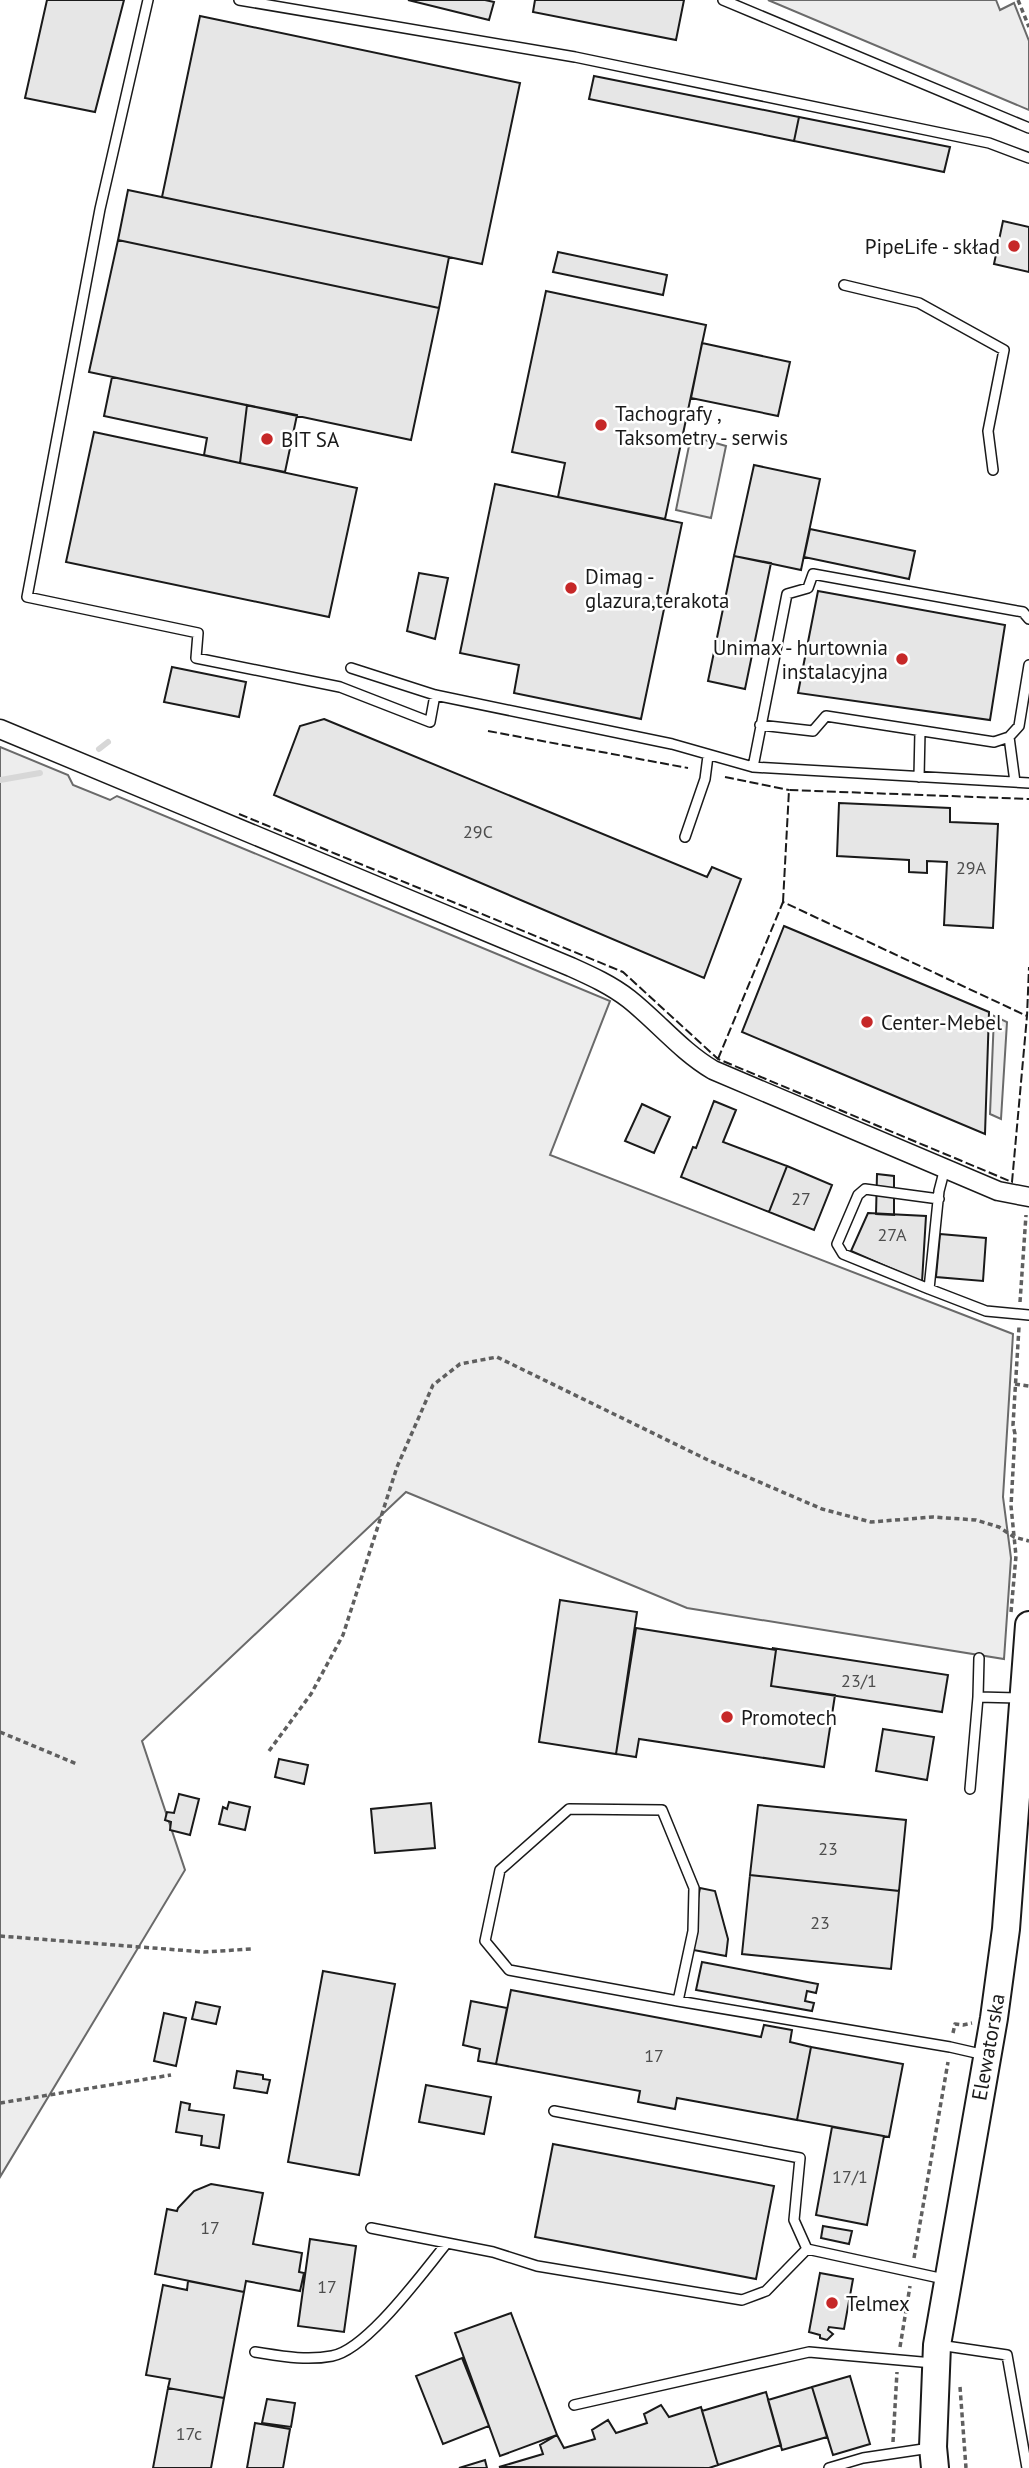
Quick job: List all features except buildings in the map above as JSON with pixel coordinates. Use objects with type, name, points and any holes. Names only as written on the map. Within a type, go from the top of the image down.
[{"type":"street","points":[[0,729],[580,971],[629,998],[690,1055],[713,1070],[998,1191],[1026,1197]]},
{"type":"street","name":"Elewatorska","points":[[934,2458],[936,2354],[1006,1929],[1024,1698],[1020,1623]]},
{"type":"lane","points":[[148,0],[100,209],[27,597],[198,633],[196,658],[340,687],[429,722],[435,695]]},
{"type":"lane","points":[[239,0],[575,57],[989,143],[1029,158]]},
{"type":"lane","points":[[723,0],[1029,128]]},
{"type":"lane","points":[[844,285],[919,303],[1004,350],[988,431],[993,470]]},
{"type":"lane","points":[[753,767],[787,594],[808,588],[813,573],[1023,612],[1029,619]]},
{"type":"lane","points":[[760,725],[813,731],[826,716],[994,742],[1009,737],[1019,726],[1029,665]]},
{"type":"lane","points":[[351,668],[435,695],[672,744],[753,767],[1029,783]]},
{"type":"lane","points":[[919,777],[920,731]]},
{"type":"lane","points":[[1009,737],[1015,782]]},
{"type":"lane","points":[[685,837],[705,779],[708,756]]},
{"type":"lane","points":[[929,1289],[945,1168]]},
{"type":"lane","points":[[939,1199],[865,1189],[858,1195],[837,1244],[844,1254],[986,1311],[1024,1314]]},
{"type":"lane","points":[[970,1789],[979,1658]]},
{"type":"lane","points":[[978,1697],[1024,1698]]},
{"type":"lane","points":[[678,2001],[693,1931],[694,1888],[662,1810],[569,1809],[500,1870],[485,1941],[509,1970],[678,2001],[950,2047],[987,2056]]},
{"type":"lane","points":[[554,2111],[800,2158],[794,2220],[807,2249]]},
{"type":"lane","points":[[370,2228],[493,2252],[537,2266],[742,2300],[766,2291],[807,2249]]},
{"type":"lane","points":[[256,2352],[309,2359],[335,2356],[364,2339],[447,2243]]},
{"type":"lane","points":[[807,2249],[947,2280]]},
{"type":"lane","points":[[574,2405],[809,2352],[898,2360],[936,2354],[1007,2355],[1027,2468]]},
{"type":"lane","points":[[829,2468],[892,2453],[934,2458]]},
{"type":"path","points":[[1018,0],[1029,27]]},
{"type":"path","points":[[1020,1623],[1011,1507],[1015,1384],[1024,1314],[1026,1197]]},
{"type":"path","points":[[269,1751],[311,1694],[343,1635],[397,1467],[433,1385],[460,1364],[497,1357],[708,1460],[822,1509],[871,1522],[933,1517],[976,1520],[1029,1541]]},
{"type":"path","points":[[1015,1384],[1029,1386]]},
{"type":"path","points":[[0,1732],[77,1764]]},
{"type":"path","points":[[0,1936],[205,1952],[251,1949]]},
{"type":"path","points":[[892,2453],[898,2360],[950,2047],[955,2024],[972,2023],[977,2014]]},
{"type":"path","points":[[0,2103],[171,2074]]},
{"type":"shaded area","points":[[768,0],[996,0],[1000,10],[1014,3],[1029,41],[1029,110]]},
{"type":"shaded area","points":[[691,436],[726,446],[711,518],[676,510]]},
{"type":"shaded area","points":[[0,747],[68,775],[73,785],[110,800],[117,796],[610,1001],[550,1155],[1013,1334],[1003,1497],[1011,1558],[1004,1659],[687,1608],[406,1492],[142,1741],[185,1870],[0,2177]]},
{"type":"shaded area","points":[[994,1016],[1007,1022],[1001,1119],[990,1114]]},
{"type":"waterway","points":[[99,749],[108,742]]},
{"type":"waterway","points":[[0,780],[40,773]]},
{"type":"fence","points":[[488,731],[688,768]]},
{"type":"fence","points":[[725,777],[789,790]]},
{"type":"fence","points":[[783,902],[789,790],[1029,799]]},
{"type":"fence","points":[[239,814],[623,972],[718,1059],[1012,1182],[1029,967]]},
{"type":"fence","points":[[718,1059],[783,902],[1027,1016]]},
{"type":"place","name":"PipeLife - skład","points":[[1014,246]]},
{"type":"place","name":"Tachografy , Taksometry - serwis","points":[[601,425]]},
{"type":"place","name":"BIT SA","points":[[267,439]]},
{"type":"place","name":"Dimag - glazura,terakota","points":[[571,588]]},
{"type":"place","name":"Unimax - hurtownia instalacyjna","points":[[902,659]]},
{"type":"place","name":"Center-Mebel","points":[[867,1022]]},
{"type":"place","name":"Promotech","points":[[727,1717]]},
{"type":"place","name":"Telmex","points":[[832,2303]]}]
